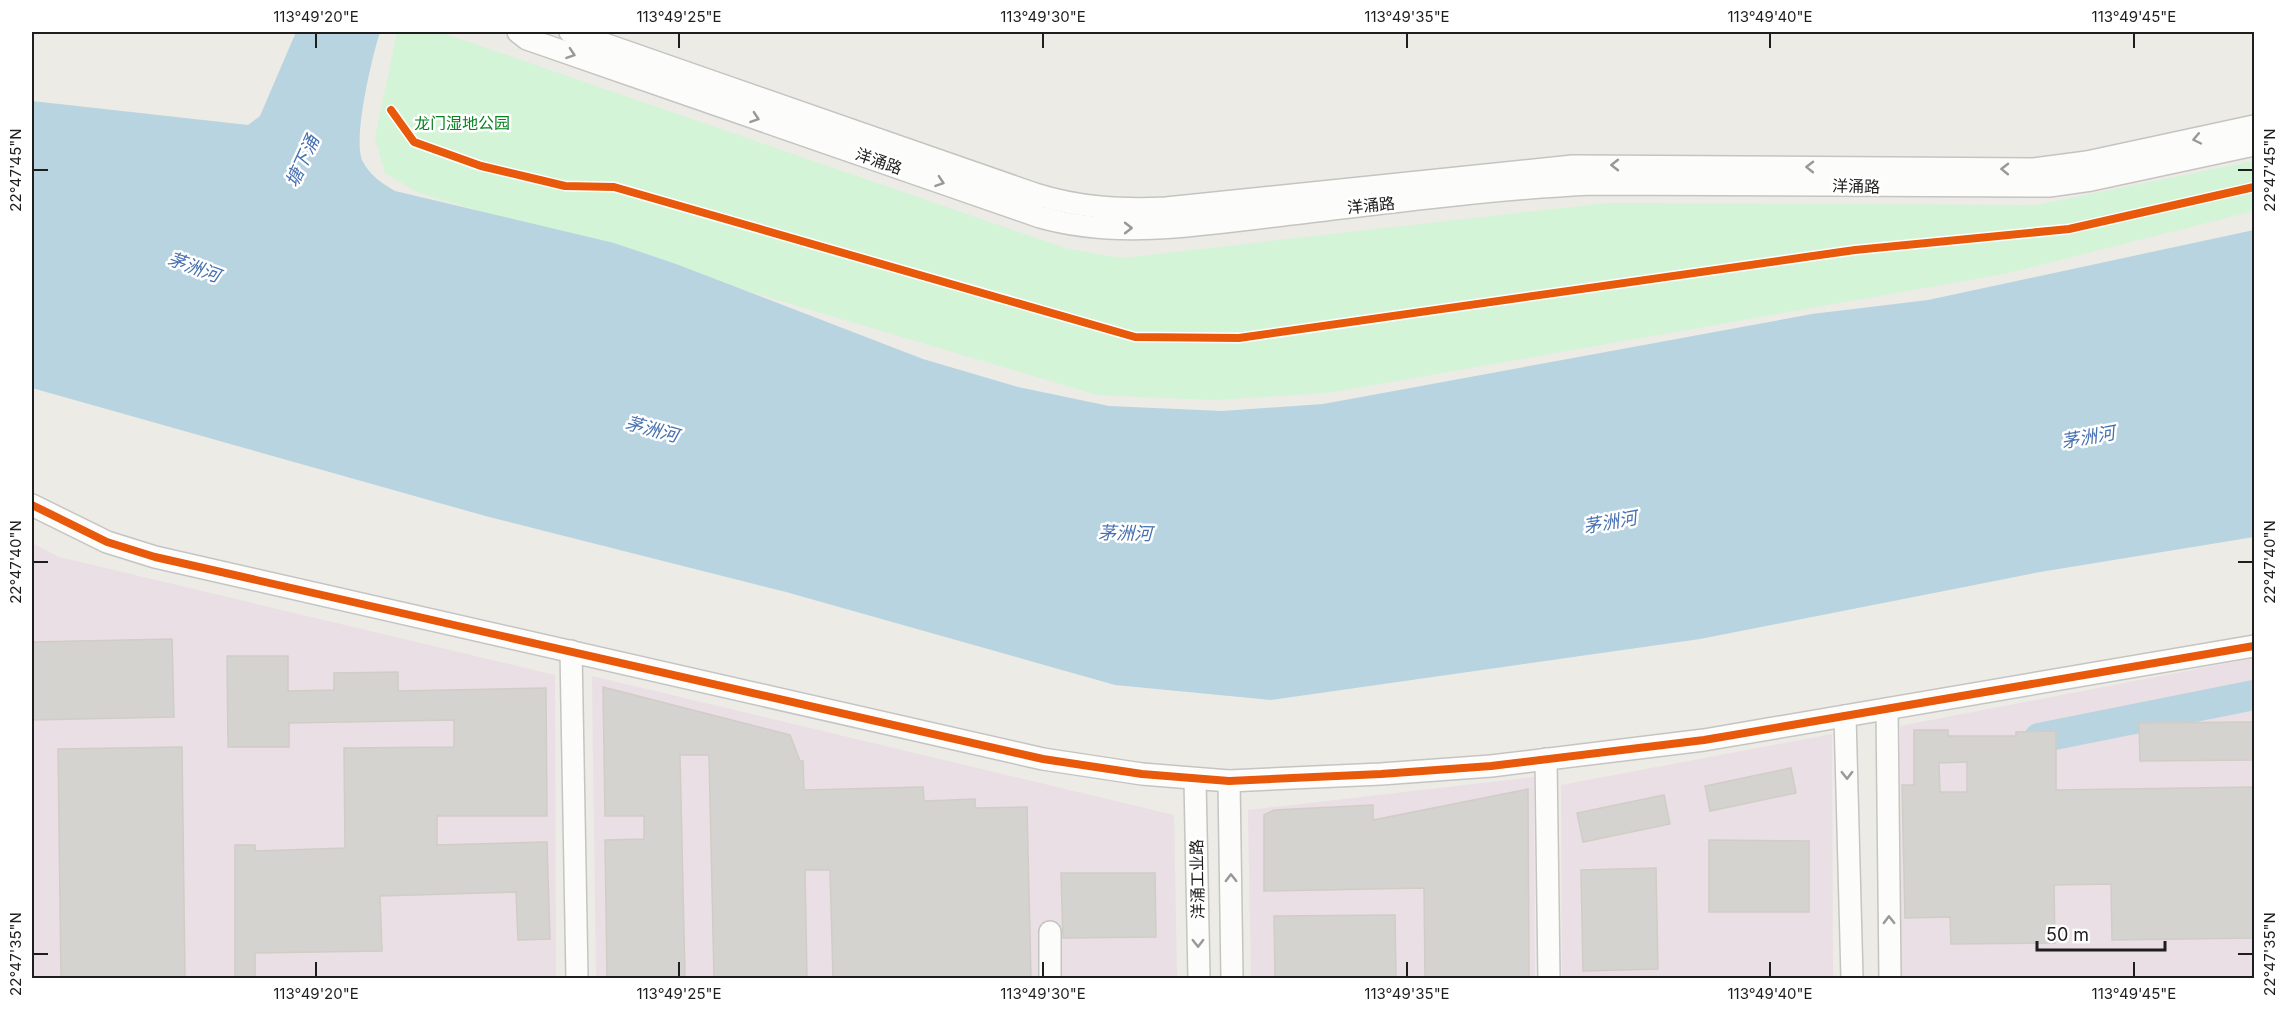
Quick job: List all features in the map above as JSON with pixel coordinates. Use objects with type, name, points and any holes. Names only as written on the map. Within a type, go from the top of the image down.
[{"type":"street","name":"洋涌路","points":[[518,32],[527,39],[1040,217],[1101,228],[1185,226],[1533,188],[1592,184],[2049,186],[2091,180],[2254,145]]},
{"type":"street","name":"洋涌路","points":[[570,32],[1035,194],[1084,207],[1112,209],[1166,208],[1573,166],[2034,169],[2087,162],[2254,126]]},
{"type":"street","points":[[32,505],[107,542],[156,557],[1043,759],[1195,780],[1229,781],[1381,774],[1546,759],[1704,740],[2254,646]]},
{"type":"street","points":[[571,651],[577,978]]},
{"type":"street","points":[[1887,710],[1890,978]]},
{"type":"street","points":[[1845,716],[1852,978]]},
{"type":"street","points":[[1546,759],[1549,978]]},
{"type":"street","name":"洋涌工业路","points":[[1195,780],[1199,978]]},
{"type":"street","name":"洋涌工业路","points":[[1229,781],[1232,978]]},
{"type":"street","points":[[1050,932],[1050,978]]},
{"type":"shaded area","points":[[32,543],[59,557],[555,675],[556,978],[32,978]]},
{"type":"shaded area","points":[[2254,658],[2254,978],[1901,978],[1900,726]]},
{"type":"shaded area","points":[[592,676],[1174,815],[1177,978],[596,978]]},
{"type":"shaded area","points":[[1832,734],[1833,978],[1562,978],[1561,785]]},
{"type":"shaded area","points":[[1534,777],[1535,978],[1251,978],[1248,810]]},
{"type":"green space","name":"龙门湿地公园","points":[[397,32],[440,32],[1065,248],[1121,258],[1606,203],[2036,205],[2254,161],[2254,211],[2004,274],[1328,393],[1214,400],[1097,395],[419,193],[385,173],[375,138]]},
{"type":"water","points":[[296,32],[380,32],[365,97],[360,149],[362,160],[368,170],[395,191],[614,243],[676,264],[923,359],[1018,387],[1109,406],[1222,411],[1323,404],[1812,314],[1928,300],[2254,230],[2254,537],[2040,572],[1700,639],[1271,700],[1115,685],[786,592],[489,517],[32,388],[32,101],[248,125],[260,116]]},
{"type":"building","points":[[172,639],[174,717],[32,720],[32,642]]},
{"type":"building","points":[[227,656],[288,656],[288,691],[334,690],[334,673],[398,672],[398,691],[546,688],[547,816],[437,816],[437,845],[547,842],[550,939],[518,940],[516,892],[380,896],[382,951],[255,953],[255,978],[235,978],[235,845],[255,845],[255,851],[345,848],[344,748],[454,747],[454,720],[289,723],[289,747],[228,747]]},
{"type":"building","points":[[603,687],[790,735],[800,761],[803,761],[804,790],[923,787],[924,801],[975,799],[975,808],[1027,807],[1031,978],[833,978],[830,870],[805,870],[807,978],[714,978],[709,755],[680,755],[685,978],[607,978],[605,840],[644,839],[644,816],[605,816]]},
{"type":"building","points":[[2254,722],[2254,760],[2140,761],[2139,723]]},
{"type":"building","points":[[1914,730],[1948,730],[1948,736],[2016,736],[2016,732],[2056,731],[2056,790],[2254,787],[2254,938],[2112,940],[2111,884],[2054,885],[2055,943],[1951,944],[1950,917],[1905,918],[1902,785],[1914,785]],"holes":[[[1967,762],[1967,792],[1940,792],[1939,763]]]},
{"type":"building","points":[[182,747],[185,978],[61,978],[58,749]]},
{"type":"building","points":[[1791,768],[1796,793],[1710,811],[1705,786]]},
{"type":"building","points":[[1528,789],[1529,977],[1425,978],[1424,888],[1264,891],[1264,815],[1274,810],[1373,805],[1373,820]]},
{"type":"building","points":[[1664,795],[1670,824],[1583,842],[1577,813]]},
{"type":"building","points":[[1709,840],[1809,841],[1809,912],[1709,912]]},
{"type":"building","points":[[1656,868],[1658,969],[1583,971],[1581,870]]},
{"type":"building","points":[[1061,873],[1155,873],[1156,937],[1063,938]]},
{"type":"building","points":[[1395,915],[1396,978],[1275,978],[1274,916]]},
{"type":"waterway","points":[[2039,738],[2254,695]]},
{"type":"cycle path","points":[[391,110],[414,142],[481,166],[565,186],[614,187],[1135,337],[1239,338],[1855,250],[2069,229],[2254,187]]},
{"type":"cycle path","points":[[32,505],[107,542],[155,557],[1043,759],[1142,774],[1229,781],[1491,766],[1704,740],[2254,646]]},
{"type":"water label","name":"塘下涌","points":[[302,161]]},
{"type":"water label","name":"茅洲河","points":[[194,267]]},
{"type":"water label","name":"茅洲河","points":[[652,429]]},
{"type":"water label","name":"茅洲河","points":[[2088,437]]},
{"type":"water label","name":"茅洲河","points":[[1610,522]]},
{"type":"water label","name":"茅洲河","points":[[1125,533]]}]
